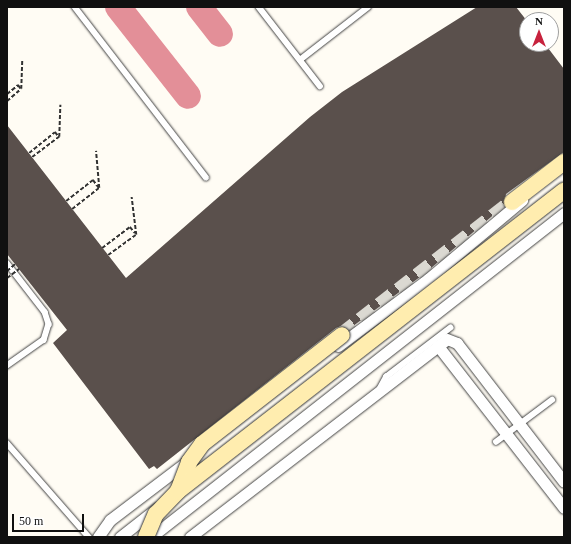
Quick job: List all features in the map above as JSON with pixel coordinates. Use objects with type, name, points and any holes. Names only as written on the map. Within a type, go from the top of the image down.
[{"type":"street","points":[[512,202],[564,162]]},
{"type":"street","points":[[98,537],[110,520],[428,279],[564,165]]},
{"type":"street","points":[[146,537],[156,514],[178,491],[564,190]]},
{"type":"street","points":[[120,537],[564,196]]},
{"type":"street","points":[[151,537],[564,213]]},
{"type":"street","points":[[178,491],[189,462],[202,444],[342,336]]},
{"type":"street","points":[[190,537],[447,339],[457,343],[564,482]]},
{"type":"street","points":[[438,346],[564,508]]},
{"type":"lane","points":[[75,7],[206,177]]},
{"type":"lane","points":[[259,7],[320,86]]},
{"type":"lane","points":[[300,60],[368,7]]},
{"type":"lane","points":[[7,263],[45,312],[49,324],[44,340],[7,366]]},
{"type":"lane","points":[[379,391],[386,377],[450,328]]},
{"type":"lane","points":[[496,442],[552,400]]},
{"type":"lane","points":[[7,443],[89,537]]},
{"type":"path","points":[[7,101],[21,89],[22,60]]},
{"type":"path","points":[[7,94],[18,85],[21,89]]},
{"type":"path","points":[[59,137],[60,106]]},
{"type":"path","points":[[29,153],[55,132],[59,137]]},
{"type":"path","points":[[32,157],[59,137]]},
{"type":"path","points":[[96,151],[99,188]]},
{"type":"path","points":[[66,201],[93,180],[99,188]]},
{"type":"path","points":[[72,209],[99,188]]},
{"type":"path","points":[[131,197],[136,235]]},
{"type":"path","points":[[102,248],[130,227],[136,235]]},
{"type":"path","points":[[108,255],[136,235]]},
{"type":"path","points":[[7,271],[15,264]]},
{"type":"path","points":[[7,278],[19,269]]},
{"type":"building","points":[[477,7],[516,7],[520,12],[519,52],[551,52],[564,69],[564,152],[506,194],[504,206],[424,274],[349,329],[341,326],[336,328],[157,469],[154,466],[149,469],[53,343],[67,330],[7,254],[7,125],[126,278],[310,117],[342,92]]},
{"type":"taxiway","points":[[118,7],[188,96]]},
{"type":"taxiway","points":[[199,7],[220,34]]},
{"type":"tunnel","points":[[342,335],[512,202]]}]
